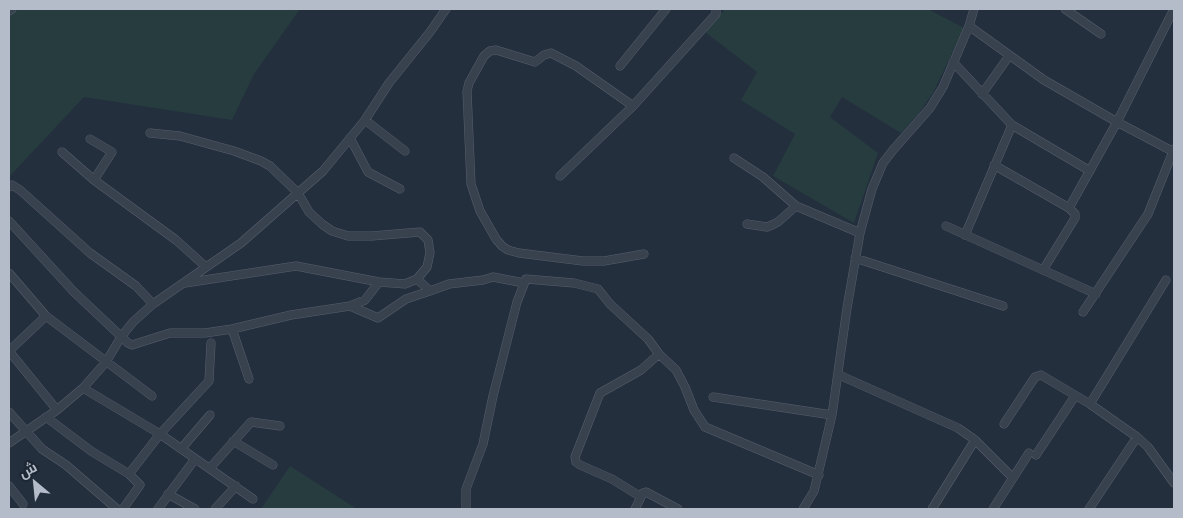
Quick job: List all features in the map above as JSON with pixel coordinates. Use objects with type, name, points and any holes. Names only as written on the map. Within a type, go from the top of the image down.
[{"type":"street","points":[[9,12],[12,9]]},
{"type":"street","points":[[9,443],[58,410],[83,388],[106,362],[121,337],[133,322],[153,304],[241,243],[323,171],[365,120],[389,83],[446,9]]},
{"type":"street","points":[[620,66],[666,9]]},
{"type":"street","points":[[560,176],[633,106],[716,14],[716,9]]},
{"type":"street","points":[[815,509],[806,506],[814,491],[819,475],[832,415],[860,232],[872,189],[883,164],[930,108],[942,87],[969,26],[974,9]]},
{"type":"street","points":[[1065,9],[1102,34]]},
{"type":"street","points":[[1069,208],[1118,122],[1174,9]]},
{"type":"street","points":[[969,26],[1044,80],[1118,122],[1173,149],[1148,214],[1083,312]]},
{"type":"street","points":[[633,106],[576,66],[550,53],[535,62],[496,50],[490,51],[484,56],[469,83],[467,91],[472,184],[480,211],[502,246],[518,253],[583,261],[604,261],[644,254]]},
{"type":"street","points":[[982,94],[1009,56]]},
{"type":"street","points":[[953,62],[1012,125],[1090,170]]},
{"type":"street","points":[[365,120],[405,151]]},
{"type":"street","points":[[965,235],[1012,125]]},
{"type":"street","points":[[150,133],[180,136],[234,151],[261,161],[270,166],[298,193],[309,212],[332,231],[348,236],[420,232],[428,240],[430,253],[427,267],[417,279],[405,284],[379,282],[296,266],[182,284]]},
{"type":"street","points":[[350,138],[368,172],[400,189]]},
{"type":"street","points":[[90,139],[112,152],[94,180]]},
{"type":"street","points":[[62,152],[94,180],[176,240],[206,267]]},
{"type":"street","points":[[734,158],[763,177],[796,206],[860,232]]},
{"type":"street","points":[[994,165],[1069,208],[1075,214],[1075,218],[1043,270]]},
{"type":"street","points":[[9,187],[12,185],[20,190],[90,253],[136,286],[153,304]]},
{"type":"street","points":[[747,224],[772,225],[796,206]]},
{"type":"street","points":[[9,221],[74,292],[128,344],[132,345],[170,333],[205,333],[232,329],[291,315],[350,306],[364,300],[379,282]]},
{"type":"street","points":[[946,226],[1096,294]]},
{"type":"street","points":[[856,258],[1003,306]]},
{"type":"street","points":[[9,273],[46,316],[152,396]]},
{"type":"street","points":[[350,306],[378,318],[406,299],[449,284],[493,277],[524,284]]},
{"type":"street","points":[[466,509],[466,489],[483,444],[517,302],[528,278],[574,283],[598,289],[610,304],[648,339],[659,354],[676,370],[694,410],[705,427],[819,475]]},
{"type":"street","points":[[417,279],[430,291]]},
{"type":"street","points":[[1090,404],[1166,280]]},
{"type":"street","points":[[46,316],[9,351],[58,410]]},
{"type":"street","points":[[232,329],[248,379]]},
{"type":"street","points":[[129,474],[160,434],[209,381],[211,342]]},
{"type":"street","points":[[641,497],[612,479],[580,465],[576,462],[575,457],[600,393],[641,370],[659,354]]},
{"type":"street","points":[[839,375],[958,428],[975,440],[1013,478]]},
{"type":"street","points":[[1004,424],[1037,375],[1041,375],[1090,404],[1137,437],[1148,447],[1174,483]]},
{"type":"street","points":[[83,388],[160,434],[253,499]]},
{"type":"street","points":[[993,509],[1013,478],[1075,396]]},
{"type":"street","points":[[713,397],[832,415]]},
{"type":"street","points":[[9,412],[42,449],[66,465],[117,509]]},
{"type":"street","points":[[181,449],[210,415]]},
{"type":"street","points":[[46,417],[91,451],[129,474],[140,485],[123,509]]},
{"type":"street","points":[[210,468],[251,422],[280,426]]},
{"type":"street","points":[[1089,509],[1137,437]]},
{"type":"street","points":[[932,509],[975,440]]},
{"type":"street","points":[[233,441],[273,465]]},
{"type":"street","points":[[158,509],[195,459]]},
{"type":"street","points":[[9,486],[23,504]]},
{"type":"street","points":[[216,509],[236,486]]},
{"type":"street","points":[[635,509],[643,493],[647,492],[678,509]]},
{"type":"street","points":[[168,494],[195,509]]},
{"type":"green space","points":[[9,9],[300,9],[254,74],[232,120],[84,97],[9,177]]},
{"type":"green space","points":[[725,9],[928,9],[964,28],[933,93],[919,113],[901,133],[842,97],[830,117],[878,153],[854,223],[773,176],[795,134],[741,100],[757,72],[705,32]]},
{"type":"green space","points":[[290,466],[357,509],[261,509]]}]
